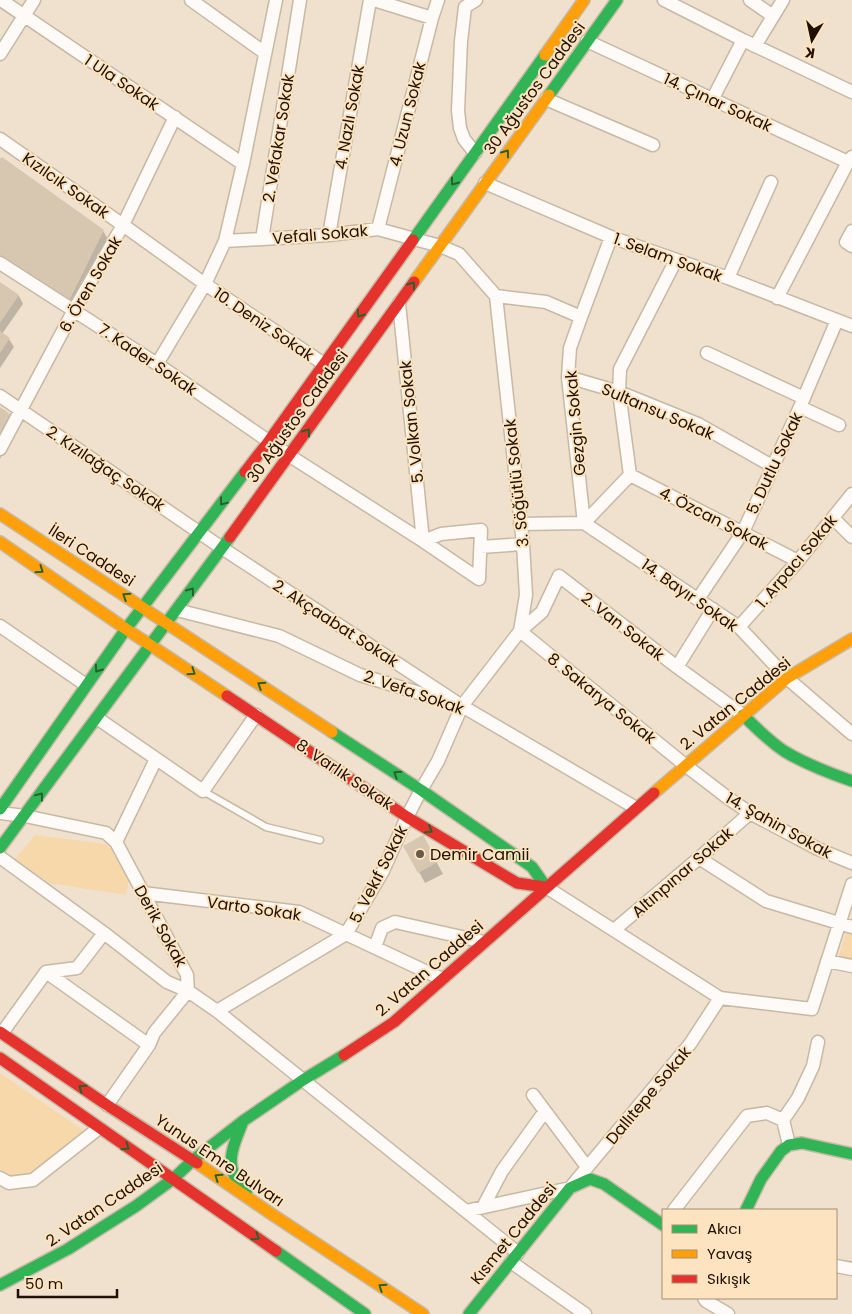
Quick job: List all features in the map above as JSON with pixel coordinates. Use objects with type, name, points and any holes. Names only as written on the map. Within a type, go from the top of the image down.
[{"type":"main road","name":"30 Ağustos Caddesi","points":[[0,811],[126,629],[270,441],[584,0]]},
{"type":"main road","name":"30 Ağustos Caddesi","points":[[0,848],[290,456],[616,0]]},
{"type":"main road","name":"İleri Caddesi","points":[[0,514],[167,623]]},
{"type":"main road","points":[[0,542],[152,645]]},
{"type":"main road","name":"8. Varlık Sokak","points":[[167,623],[421,790],[532,867],[546,887]]},
{"type":"main road","name":"2. Vatan Caddesi","points":[[3,1281],[68,1249],[136,1206],[243,1121],[394,1022],[685,765],[787,678],[851,641]]},
{"type":"main road","name":"8. Varlık Sokak","points":[[152,645],[408,817],[517,883],[546,887]]},
{"type":"main road","points":[[743,715],[789,755],[852,781]]},
{"type":"main road","name":"Yunus Emre Bulvarı","points":[[1,1032],[107,1105],[193,1160],[422,1314]]},
{"type":"main road","points":[[0,1058],[365,1314]]},
{"type":"main road","points":[[243,1121],[234,1145],[231,1160],[233,1174],[247,1191],[270,1213]]},
{"type":"main road","points":[[746,1209],[761,1179],[781,1151],[789,1146],[802,1143],[852,1154]]},
{"type":"main road","name":"Kısmet Caddesi","points":[[469,1314],[570,1188],[590,1178],[604,1184],[662,1224]]},
{"type":"street","name":"1 Ula Sokak","points":[[2,0],[243,164]]},
{"type":"street","points":[[0,54],[34,0]]},
{"type":"street","points":[[191,0],[266,53]]},
{"type":"street","points":[[157,364],[205,284],[225,241],[243,164],[276,0]]},
{"type":"street","name":"2. Vefakar Sokak","points":[[262,239],[300,0]]},
{"type":"street","name":"4. Nazlı Sokak","points":[[329,235],[370,0]]},
{"type":"street","points":[[374,0],[432,18]]},
{"type":"street","name":"4. Uzun Sokak","points":[[378,229],[438,0]]},
{"type":"street","points":[[475,153],[464,139],[460,128],[458,111],[461,41],[460,4],[476,0]]},
{"type":"street","points":[[664,0],[852,92]]},
{"type":"street","points":[[750,0],[773,16]]},
{"type":"street","points":[[712,100],[749,43],[773,16],[783,0]]},
{"type":"street","name":"14. Çınar Sokak","points":[[587,41],[712,100],[850,160]]},
{"type":"street","points":[[546,99],[653,145]]},
{"type":"street","name":"6. Ören Sokak","points":[[0,449],[74,310],[123,225],[175,117]]},
{"type":"street","name":"Kızılcık Sokak","points":[[0,139],[205,284]]},
{"type":"street","points":[[777,298],[850,160]]},
{"type":"street","points":[[728,278],[771,182]]},
{"type":"street","name":"1. Selam Sokak","points":[[485,183],[612,237],[728,278],[852,326]]},
{"type":"street","points":[[378,229],[440,246],[459,254],[496,296],[546,302],[580,316]]},
{"type":"street","name":"Vefalı Sokak","points":[[262,239],[329,235],[378,229]]},
{"type":"street","points":[[852,231],[846,242],[852,246]]},
{"type":"street","name":"Gezgin Sokak","points":[[584,523],[568,377],[570,348],[580,316],[612,237]]},
{"type":"street","points":[[225,241],[262,239]]},
{"type":"street","points":[[520,524],[584,523],[630,475],[618,392],[620,370],[676,260]]},
{"type":"street","name":"7. Kader Sokak","points":[[0,262],[157,364],[270,441]]},
{"type":"street","name":"10. Deniz Sokak","points":[[205,284],[324,364]]},
{"type":"street","name":"3. Söğütlü Sokak","points":[[462,706],[520,631],[526,595],[523,544],[496,296]]},
{"type":"street","name":"5. Volkan Sokak","points":[[399,303],[423,541]]},
{"type":"street","name":"5. Dutlu Sokak","points":[[698,599],[742,532],[802,402],[837,320]]},
{"type":"street","points":[[707,353],[802,402],[840,425]]},
{"type":"street","name":"Sultansu Sokak","points":[[568,377],[618,392],[698,424],[772,466]]},
{"type":"street","name":"2. Kızılağaç Sokak","points":[[0,396],[211,540]]},
{"type":"street","points":[[270,441],[478,579],[481,530],[441,534],[423,541]]},
{"type":"street","name":"4. Özcan Sokak","points":[[630,475],[798,560]]},
{"type":"street","name":"1. Arpacı Sokak","points":[[739,627],[798,560],[852,494]]},
{"type":"street","points":[[833,518],[852,537]]},
{"type":"street","name":"14. Bayır Sokak","points":[[584,523],[739,627],[787,678],[852,734]]},
{"type":"street","name":"2. Akçaabat Sokak","points":[[211,540],[462,706]]},
{"type":"street","points":[[481,547],[523,544]]},
{"type":"street","name":"2. Van Sokak","points":[[520,631],[542,612],[559,576],[677,668],[743,715]]},
{"type":"street","points":[[677,668],[713,609]]},
{"type":"street","name":"2. Vefa Sokak","points":[[177,610],[279,636],[360,674],[462,706],[636,808]]},
{"type":"street","points":[[1,628],[86,685]]},
{"type":"street","name":"8. Sakarya Sokak","points":[[520,631],[685,765]]},
{"type":"street","name":"5. Vekıf Sokak","points":[[217,1011],[346,934],[383,871],[421,790],[438,761],[462,706]]},
{"type":"street","points":[[98,718],[203,791],[256,714]]},
{"type":"street","points":[[0,811],[106,833],[116,842],[156,759]]},
{"type":"street","name":"14. Şahin Sokak","points":[[685,765],[750,813],[818,849],[852,863]]},
{"type":"street","name":"Altınpınar Sokak","points":[[614,930],[750,813]]},
{"type":"street","name":"Derik Sokak","points":[[116,842],[187,975],[188,991]]},
{"type":"street","points":[[0,857],[167,982],[188,991],[217,1011],[466,1211],[514,1257],[586,1314]]},
{"type":"street","points":[[699,858],[766,901],[852,927]]},
{"type":"street","points":[[720,998],[812,1009],[852,884]]},
{"type":"street","name":"8. Varlık Sokak","points":[[546,887],[720,998]]},
{"type":"street","name":"Varto Sokak","points":[[143,894],[299,912],[442,979]]},
{"type":"street","points":[[375,947],[382,928],[395,922],[484,942]]},
{"type":"street","points":[[1,1032],[46,972],[77,968],[104,933]]},
{"type":"street","points":[[827,961],[852,966]]},
{"type":"street","points":[[46,972],[150,1045]]},
{"type":"street","points":[[107,1105],[150,1045],[154,1033],[188,991]]},
{"type":"street","name":"Dallıtepe Sokak","points":[[570,1188],[690,1044],[720,998]]},
{"type":"street","points":[[789,1146],[783,1120],[798,1098],[813,1066],[818,1042]]},
{"type":"street","points":[[533,1095],[587,1167]]},
{"type":"street","points":[[483,1207],[502,1171],[545,1111]]},
{"type":"street","points":[[675,1209],[747,1116],[767,1113],[783,1120]]},
{"type":"street","points":[[0,1178],[9,1183],[33,1180],[98,1128]]},
{"type":"street","points":[[466,1211],[570,1188]]},
{"type":"street","points":[[837,1266],[852,1269]]},
{"type":"street","points":[[705,1299],[728,1314]]},
{"type":"lane","points":[[203,791],[266,827],[320,840]]},
{"type":"shaded area","points":[[35,835],[106,844],[115,851],[129,878],[126,895],[49,883],[15,859]]},
{"type":"shaded area","points":[[846,933],[852,935],[852,961],[838,958]]},
{"type":"shaded area","points":[[0,1073],[84,1131],[31,1174],[11,1176],[0,1169]]},
{"type":"building","points":[[2,157],[104,230],[68,303],[0,257],[0,159]]},
{"type":"building","points":[[0,282],[19,295],[0,323]]},
{"type":"building","points":[[0,331],[10,338],[0,353]]},
{"type":"building","points":[[0,407],[10,414],[0,435]]},
{"type":"building","name":"Demir Camii","points":[[423,835],[438,862],[418,873],[403,846]]},
{"type":"traffic: fast","points":[[549,95],[617,0]]},
{"type":"traffic: fast","points":[[413,240],[545,55]]},
{"type":"traffic: fast","points":[[0,809],[126,629],[245,472]]},
{"type":"traffic: fast","points":[[0,848],[230,537]]},
{"type":"traffic: fast","points":[[743,715],[768,739],[792,756],[852,781]]},
{"type":"traffic: fast","points":[[332,732],[421,790],[532,867],[546,887]]},
{"type":"traffic: fast","points":[[0,1285],[68,1249],[136,1206],[173,1179],[193,1160],[243,1121],[303,1080],[344,1055]]},
{"type":"traffic: fast","points":[[243,1121],[235,1141],[231,1162],[234,1175],[247,1190]]},
{"type":"traffic: fast","points":[[746,1209],[761,1179],[781,1151],[789,1145],[802,1143],[852,1154]]},
{"type":"traffic: fast","points":[[469,1314],[570,1188],[590,1179],[604,1184],[662,1224]]},
{"type":"traffic: fast","points":[[276,1251],[365,1314]]},
{"type":"traffic: slow","points":[[545,55],[584,0]]},
{"type":"traffic: slow","points":[[414,282],[549,95]]},
{"type":"traffic: slow","points":[[0,514],[332,732]]},
{"type":"traffic: slow","points":[[0,542],[227,696]]},
{"type":"traffic: slow","points":[[654,793],[787,678],[852,639]]},
{"type":"traffic: slow","points":[[197,1163],[423,1314]]},
{"type":"traffic: jam","points":[[245,472],[413,240]]},
{"type":"traffic: jam","points":[[230,537],[414,282]]},
{"type":"traffic: jam","points":[[227,696],[407,817],[517,883],[546,887]]},
{"type":"traffic: jam","points":[[344,1055],[394,1022],[654,793]]},
{"type":"traffic: jam","points":[[0,1032],[107,1105],[197,1163]]},
{"type":"traffic: jam","points":[[0,1058],[276,1251]]},
{"type":"place","name":"Demir Camii","points":[[420,854]]}]
